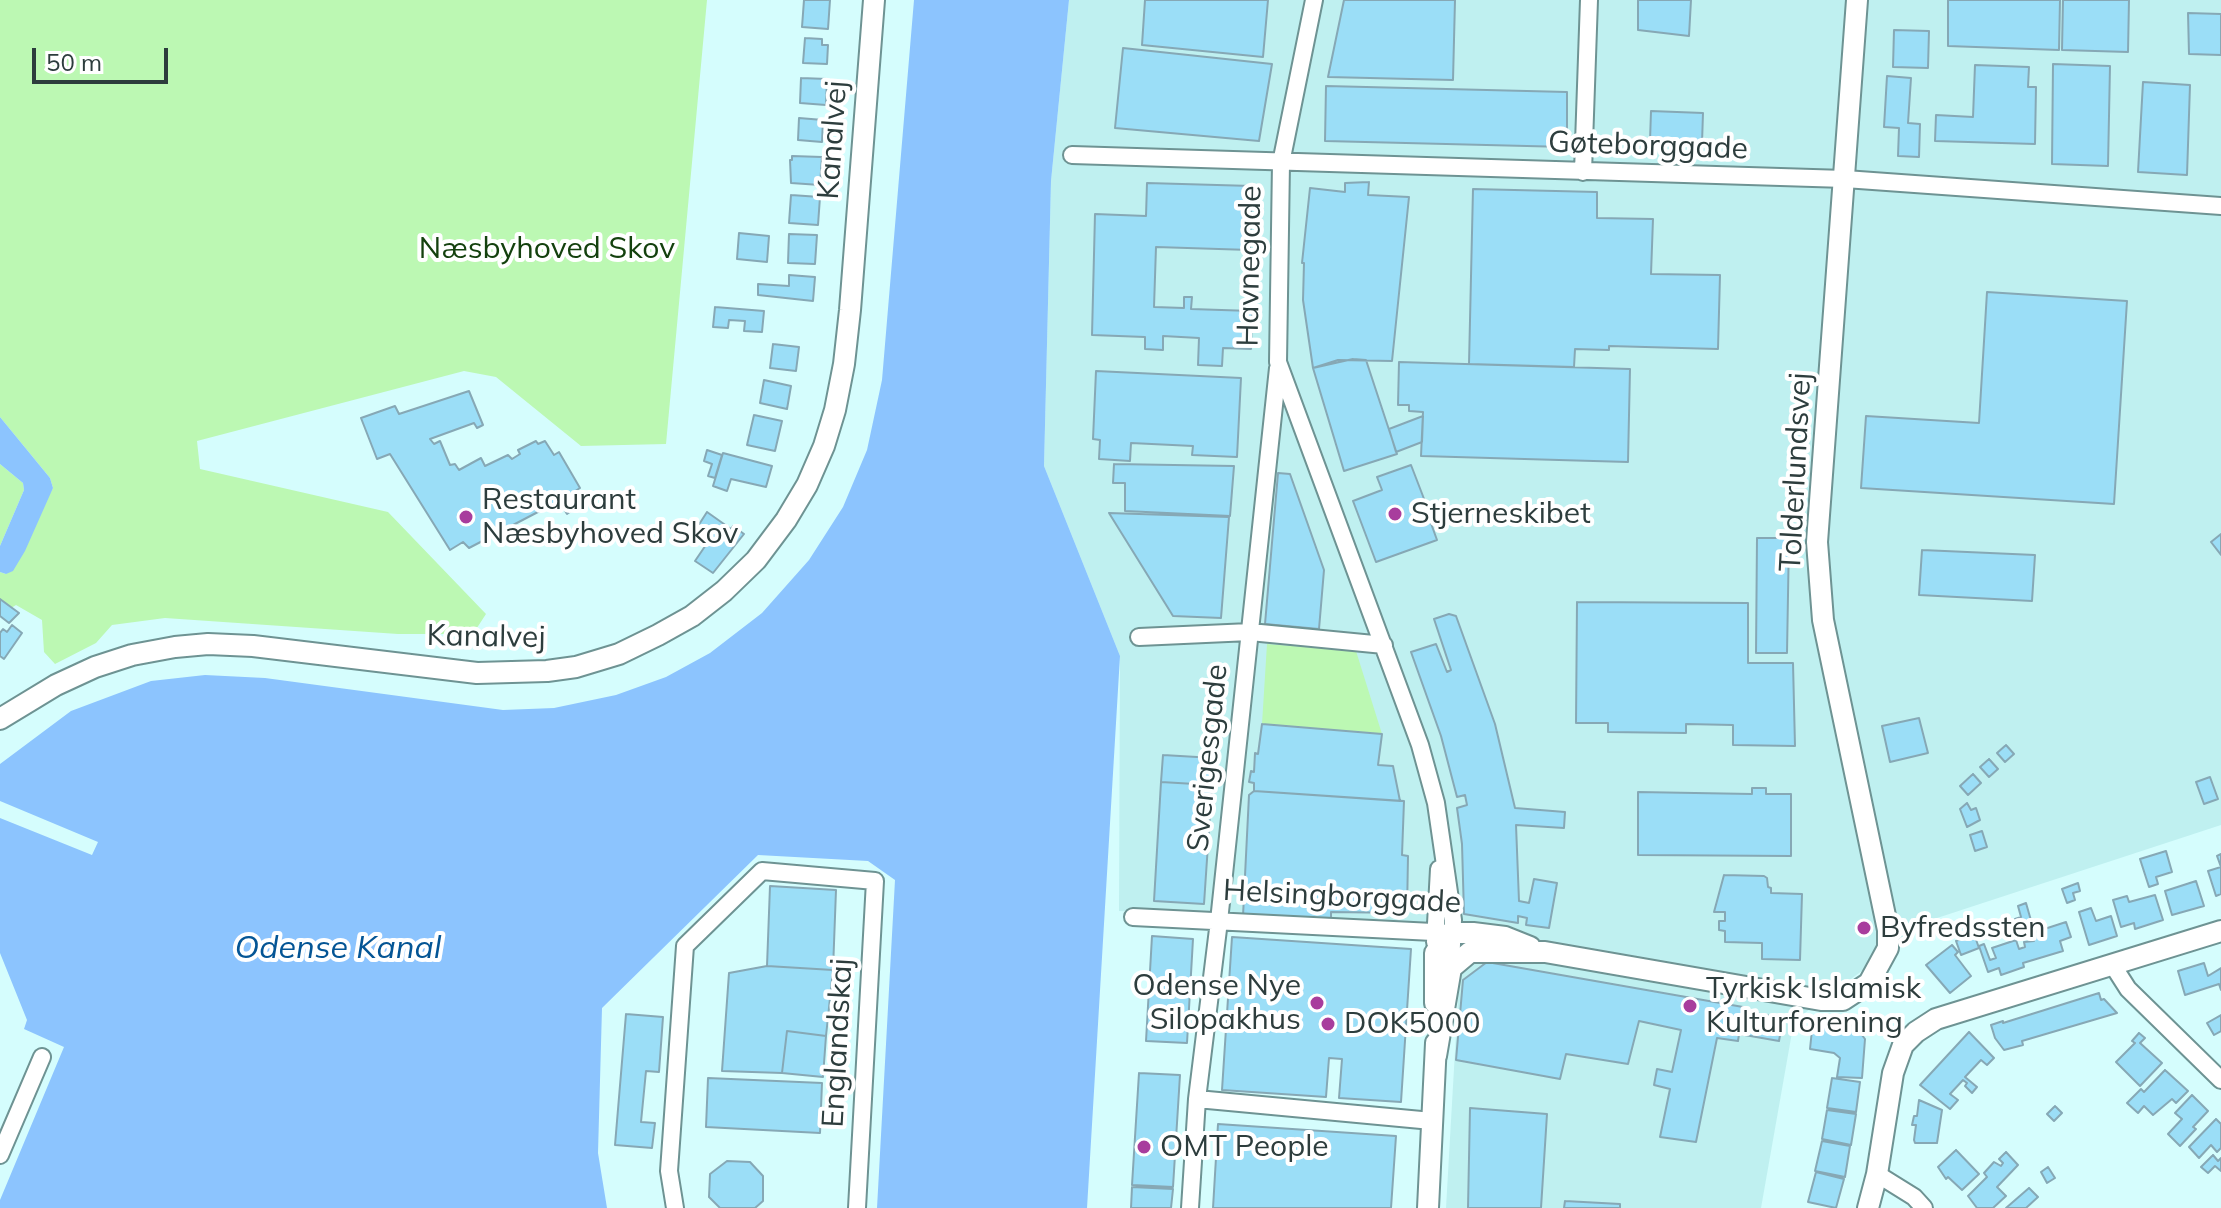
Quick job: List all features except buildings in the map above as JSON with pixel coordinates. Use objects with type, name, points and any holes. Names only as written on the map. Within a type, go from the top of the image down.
[{"type":"street","name":"Kanalvej","points":[[0,719],[56,685],[95,667],[132,655],[175,647],[253,646],[477,673],[536,672],[576,667],[619,654],[658,635],[692,616],[724,591],[756,560],[786,520],[807,485],[835,410],[850,310],[874,0]]},
{"type":"street","name":"Havnegade","points":[[1314,0],[1281,163],[1278,362],[1420,745],[1436,803],[1446,943],[1428,1208]]},
{"type":"street","points":[[1583,172],[1589,0]]},
{"type":"street","name":"Tolderlundsvej","points":[[1857,0],[1817,542],[1823,620],[1888,930],[1888,948],[1869,983]]},
{"type":"street","name":"Gøteborggade","points":[[1072,155],[1845,179],[2221,206]]},
{"type":"street","name":"Sverigesgade","points":[[1190,1208],[1197,1099],[1219,921],[1278,362]]},
{"type":"street","points":[[1139,637],[1250,632],[1384,645]]},
{"type":"street","name":"Havnegade","points":[[1441,844],[1446,943]]},
{"type":"street","name":"Englandskaj","points":[[675,1208],[669,1171],[685,946],[762,871],[875,881],[857,1208]]},
{"type":"street","name":"Helsingborggade","points":[[1133,917],[1219,921],[1446,943],[1473,933],[1505,937],[1545,952],[1821,1000],[1843,1000],[1869,983]]},
{"type":"street","points":[[1868,1208],[1877,1174],[1893,1073],[1903,1045],[1916,1032],[1936,1019],[2221,931]]},
{"type":"street","points":[[2112,964],[2128,989],[2221,1080]]},
{"type":"street","points":[[0,1155],[42,1057]]},
{"type":"street","points":[[1197,1099],[1432,1121]]},
{"type":"street","points":[[1877,1174],[1914,1197],[1924,1208]]},
{"type":"shaded area","points":[[1069,0],[2221,0],[2221,825],[1931,920],[1794,1021],[1761,1208],[1446,1208],[1462,929],[1119,911],[1120,656],[1044,466],[1051,181]]},
{"type":"green space","name":"Næsbyhoved Skov","points":[[0,0],[707,0],[666,444],[581,446],[496,377],[464,371],[197,441],[200,469],[388,512],[486,614],[473,634],[398,634],[165,618],[112,625],[96,643],[55,664],[44,652],[42,620],[16,605],[0,615],[0,572],[6,574],[53,488],[50,478],[0,417]]},
{"type":"green space","points":[[0,464],[23,483],[24,490],[0,546]]},
{"type":"green space","points":[[1267,644],[1356,651],[1382,734],[1262,724]]},
{"type":"water","name":"Odense Kanal","points":[[914,0],[1069,0],[1051,181],[1044,466],[1120,656],[1087,1208],[877,1208],[895,880],[868,861],[758,855],[602,1008],[598,1153],[607,1208],[0,1208],[0,1200],[64,1047],[24,1029],[27,1020],[0,953],[0,818],[92,855],[98,842],[0,801],[0,764],[71,711],[151,681],[205,675],[265,678],[503,710],[554,708],[616,695],[666,677],[710,653],[762,613],[809,560],[843,507],[867,450],[882,380]]},
{"type":"water","points":[[0,417],[50,478],[53,488],[25,551],[13,571],[6,574],[0,572],[0,546],[24,490],[23,483],[0,464]]},
{"type":"place","name":"Stjerneskibet","points":[[1395,514]]},
{"type":"place","name":"Restaurant Næsbyhoved Skov","points":[[466,517]]},
{"type":"place","name":"Byfredssten","points":[[1864,928]]},
{"type":"place","name":"Odense Nye Silopakhus","points":[[1317,1003]]},
{"type":"place","name":"Tyrkisk Islamisk Kulturforening","points":[[1690,1006]]},
{"type":"place","name":"DOK5000","points":[[1328,1024]]},
{"type":"place","name":"OMT People","points":[[1144,1147]]}]
